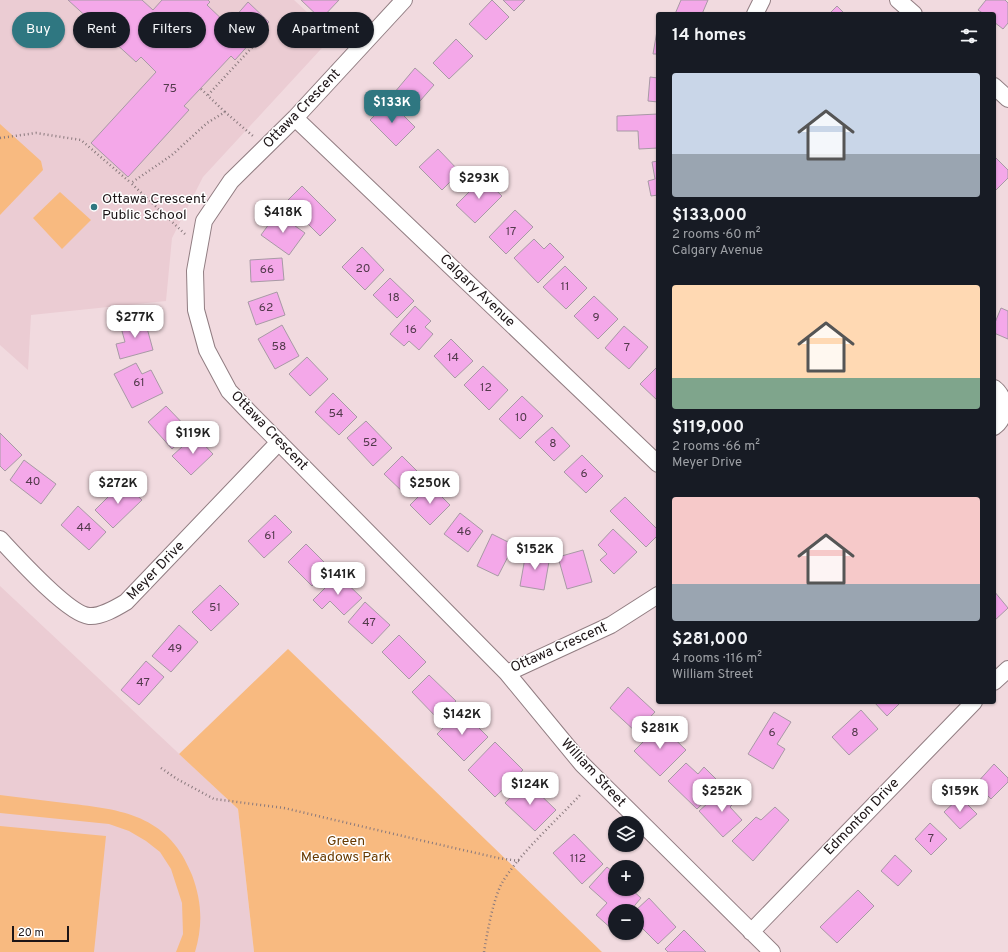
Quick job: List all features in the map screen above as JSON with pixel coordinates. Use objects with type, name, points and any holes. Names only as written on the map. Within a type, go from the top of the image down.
[{"type":"street","name":"Ottawa Crescent","points":[[404,0],[295,118],[230,181],[204,221],[195,271],[196,310],[206,350],[229,391],[507,673],[611,625],[656,596]]},
{"type":"street","points":[[756,12],[762,0]]},
{"type":"street","points":[[898,0],[912,12]]},
{"type":"street","points":[[996,88],[1008,99]]},
{"type":"street","name":"Calgary Avenue","points":[[295,118],[656,462]]},
{"type":"street","points":[[996,390],[1000,393],[1004,404],[1002,416],[996,424]]},
{"type":"street","name":"Meyer Drive","points":[[0,539],[67,605],[88,616],[107,612],[126,602],[279,442]]},
{"type":"street","points":[[996,680],[1008,669]]},
{"type":"street","name":"William Street","points":[[507,673],[582,764],[772,952]]},
{"type":"street","name":"Edmonton Drive","points":[[751,932],[972,704]]},
{"type":"path","points":[[208,95],[270,28]]},
{"type":"path","points":[[201,89],[265,147]]},
{"type":"path","points":[[131,183],[172,155],[206,123],[226,112]]},
{"type":"path","points":[[0,138],[36,133],[82,140],[131,183],[199,248]]},
{"type":"path","points":[[161,768],[177,779],[214,799],[290,809],[435,844],[498,858],[519,861]]},
{"type":"path","points":[[484,952],[493,910],[502,884],[519,861],[580,795]]},
{"type":"shaded area","name":"Ottawa Crescent Public School","points":[[0,0],[294,0],[307,12],[277,12],[277,48],[322,48],[203,177],[172,238],[166,301],[31,315],[28,370],[0,345]]},
{"type":"shaded area","points":[[0,586],[238,809],[254,952],[0,952]]},
{"type":"green space","points":[[0,124],[41,161],[43,170],[0,215]]},
{"type":"green space","points":[[60,192],[91,220],[62,249],[33,218]]},
{"type":"green space","name":"Green Meadows Park","points":[[288,649],[602,952],[254,952],[238,809],[179,754]]},
{"type":"green space","points":[[0,795],[93,806],[129,814],[144,820],[159,829],[172,841],[183,856],[192,875],[198,895],[200,923],[198,942],[195,952],[176,952],[183,934],[182,903],[171,869],[160,852],[146,841],[129,831],[109,824],[0,813]]},
{"type":"green space","points":[[0,826],[106,836],[94,952],[0,952]]},
{"type":"building","points":[[68,0],[142,0],[153,10],[162,0],[208,0],[210,2],[207,5],[214,12],[214,48],[246,48],[235,60],[231,56],[184,106],[189,110],[128,177],[91,143],[156,72],[141,57],[136,62],[121,48],[130,48],[130,12],[81,12]]},
{"type":"building","points":[[301,0],[339,0],[328,12],[314,12]]},
{"type":"building","points":[[492,0],[509,17],[486,40],[469,24]]},
{"type":"building","points":[[503,0],[525,0],[514,11]]},
{"type":"building","points":[[681,0],[708,0],[703,12],[676,12]]},
{"type":"building","points":[[986,0],[1005,0],[1008,3],[1008,23],[1003,29],[996,24],[996,12],[981,12],[978,10]]},
{"type":"building","points":[[248,2],[258,12],[239,12]]},
{"type":"building","points":[[837,6],[843,12],[831,12]]},
{"type":"building","points":[[656,37],[656,54],[653,54]]},
{"type":"building","points":[[456,39],[473,56],[449,79],[433,63]]},
{"type":"building","points":[[415,68],[434,85],[413,109],[394,93]]},
{"type":"building","points":[[650,77],[656,78],[656,102],[648,101]]},
{"type":"building","points":[[389,101],[415,127],[396,146],[370,120]]},
{"type":"building","points":[[656,114],[656,148],[639,149],[638,131],[617,131],[617,116]]},
{"type":"building","points":[[438,149],[460,172],[442,190],[419,167]]},
{"type":"building","points":[[996,158],[1008,170],[1008,178],[996,190]]},
{"type":"building","points":[[656,161],[656,195],[651,196],[648,181],[655,179],[652,162]]},
{"type":"building","points":[[483,178],[502,196],[475,223],[456,205]]},
{"type":"building","points":[[302,186],[336,220],[320,236],[286,202]]},
{"type":"building","points":[[515,210],[533,227],[506,254],[489,237]]},
{"type":"building","points":[[277,213],[305,233],[289,255],[261,235]]},
{"type":"building","points":[[534,239],[544,249],[550,243],[564,257],[538,283],[514,258]]},
{"type":"building","points":[[362,247],[384,270],[365,290],[342,267]]},
{"type":"building","points":[[282,258],[284,280],[251,282],[250,260]]},
{"type":"building","points":[[565,266],[587,288],[566,309],[543,287]]},
{"type":"building","points":[[390,278],[414,301],[397,318],[373,295]]},
{"type":"building","points":[[277,292],[285,315],[256,325],[248,302]]},
{"type":"building","points":[[594,296],[618,319],[598,339],[574,316]]},
{"type":"building","points":[[415,306],[431,321],[425,327],[433,334],[419,350],[409,341],[404,346],[390,334]]},
{"type":"building","points":[[1001,308],[1008,311],[1008,339],[996,334],[996,320]]},
{"type":"building","points":[[144,317],[153,350],[120,359],[116,344],[125,342],[120,324]]},
{"type":"building","points":[[282,325],[299,356],[275,369],[258,339]]},
{"type":"building","points":[[624,326],[648,347],[629,369],[605,348]]},
{"type":"building","points":[[451,339],[473,361],[455,378],[434,356]]},
{"type":"building","points":[[307,357],[328,379],[310,396],[289,374]]},
{"type":"building","points":[[136,363],[142,374],[151,370],[163,393],[132,408],[114,374]]},
{"type":"building","points":[[483,366],[508,390],[489,410],[464,385]]},
{"type":"building","points":[[656,368],[656,399],[640,384]]},
{"type":"building","points":[[333,393],[357,417],[339,435],[315,412]]},
{"type":"building","points":[[522,396],[543,416],[520,439],[499,419]]},
{"type":"building","points":[[166,406],[191,432],[172,449],[148,422]]},
{"type":"building","points":[[366,421],[392,448],[373,466],[347,438]]},
{"type":"building","points":[[552,427],[570,446],[554,461],[535,442]]},
{"type":"building","points":[[0,433],[22,455],[5,471],[0,466]]},
{"type":"building","points":[[195,435],[213,454],[191,475],[172,456]]},
{"type":"building","points":[[582,455],[603,476],[586,493],[564,472]]},
{"type":"building","points":[[402,456],[423,477],[406,495],[384,474]]},
{"type":"building","points":[[24,460],[56,484],[41,504],[10,480]]},
{"type":"building","points":[[123,482],[142,500],[113,528],[95,510]]},
{"type":"building","points":[[430,485],[450,505],[430,525],[410,505]]},
{"type":"building","points":[[625,497],[656,528],[656,537],[646,547],[610,511]]},
{"type":"building","points":[[78,506],[106,532],[89,550],[61,525]]},
{"type":"building","points":[[460,513],[483,531],[468,552],[444,534]]},
{"type":"building","points":[[275,515],[292,532],[264,558],[248,541]]},
{"type":"building","points":[[613,529],[637,552],[614,574],[600,560],[607,554],[598,545]]},
{"type":"building","points":[[492,534],[514,545],[498,576],[477,566]]},
{"type":"building","points":[[306,544],[330,568],[312,586],[288,562]]},
{"type":"building","points":[[583,550],[592,582],[567,589],[558,557]]},
{"type":"building","points":[[526,552],[550,556],[544,590],[520,586]]},
{"type":"building","points":[[338,575],[362,598],[344,615],[330,601],[322,609],[313,600]]},
{"type":"building","points":[[220,585],[239,604],[211,631],[192,612]]},
{"type":"building","points":[[996,593],[1008,608],[996,619]]},
{"type":"building","points":[[365,602],[390,625],[372,644],[348,622]]},
{"type":"building","points":[[179,625],[198,642],[171,672],[152,656]]},
{"type":"building","points":[[399,635],[426,662],[409,679],[382,652]]},
{"type":"building","points":[[146,661],[164,677],[139,705],[121,690]]},
{"type":"building","points":[[429,675],[456,701],[438,719],[412,692]]},
{"type":"building","points":[[628,687],[655,712],[636,732],[610,708]]},
{"type":"building","points":[[876,704],[899,704],[887,716]]},
{"type":"building","points":[[461,710],[488,737],[464,761],[437,734]]},
{"type":"building","points":[[861,710],[878,729],[849,755],[832,737]]},
{"type":"building","points":[[774,712],[791,722],[777,744],[785,749],[773,769],[748,754]]},
{"type":"building","points":[[660,725],[686,750],[660,776],[634,751]]},
{"type":"building","points":[[495,742],[523,770],[495,797],[468,770]]},
{"type":"building","points":[[686,763],[698,774],[704,767],[722,785],[697,809],[668,781]]},
{"type":"building","points":[[994,764],[1008,778],[1008,782],[991,799],[976,784]]},
{"type":"building","points":[[526,781],[556,810],[535,831],[505,803]]},
{"type":"building","points":[[725,788],[737,800],[730,807],[742,820],[723,837],[699,811]]},
{"type":"building","points":[[960,797],[977,814],[960,829],[944,812]]},
{"type":"building","points":[[775,807],[789,820],[753,861],[732,841],[756,817],[761,820]]},
{"type":"building","points":[[930,823],[947,839],[931,855],[915,839]]},
{"type":"building","points":[[574,834],[603,864],[582,884],[553,853]]},
{"type":"building","points":[[895,855],[912,871],[898,886],[881,871]]},
{"type":"building","points":[[607,867],[608,896],[639,896],[641,898],[636,904],[608,904],[608,926],[596,915],[607,903],[589,887]]},
{"type":"building","points":[[858,890],[874,906],[837,943],[820,927]]},
{"type":"building","points":[[649,898],[676,927],[658,944],[644,930],[644,904],[643,904]]},
{"type":"building","points":[[684,930],[706,952],[668,952],[665,949]]},
{"type":"place","name":"Ottawa Crescent Public School","points":[[94,207]]}]
